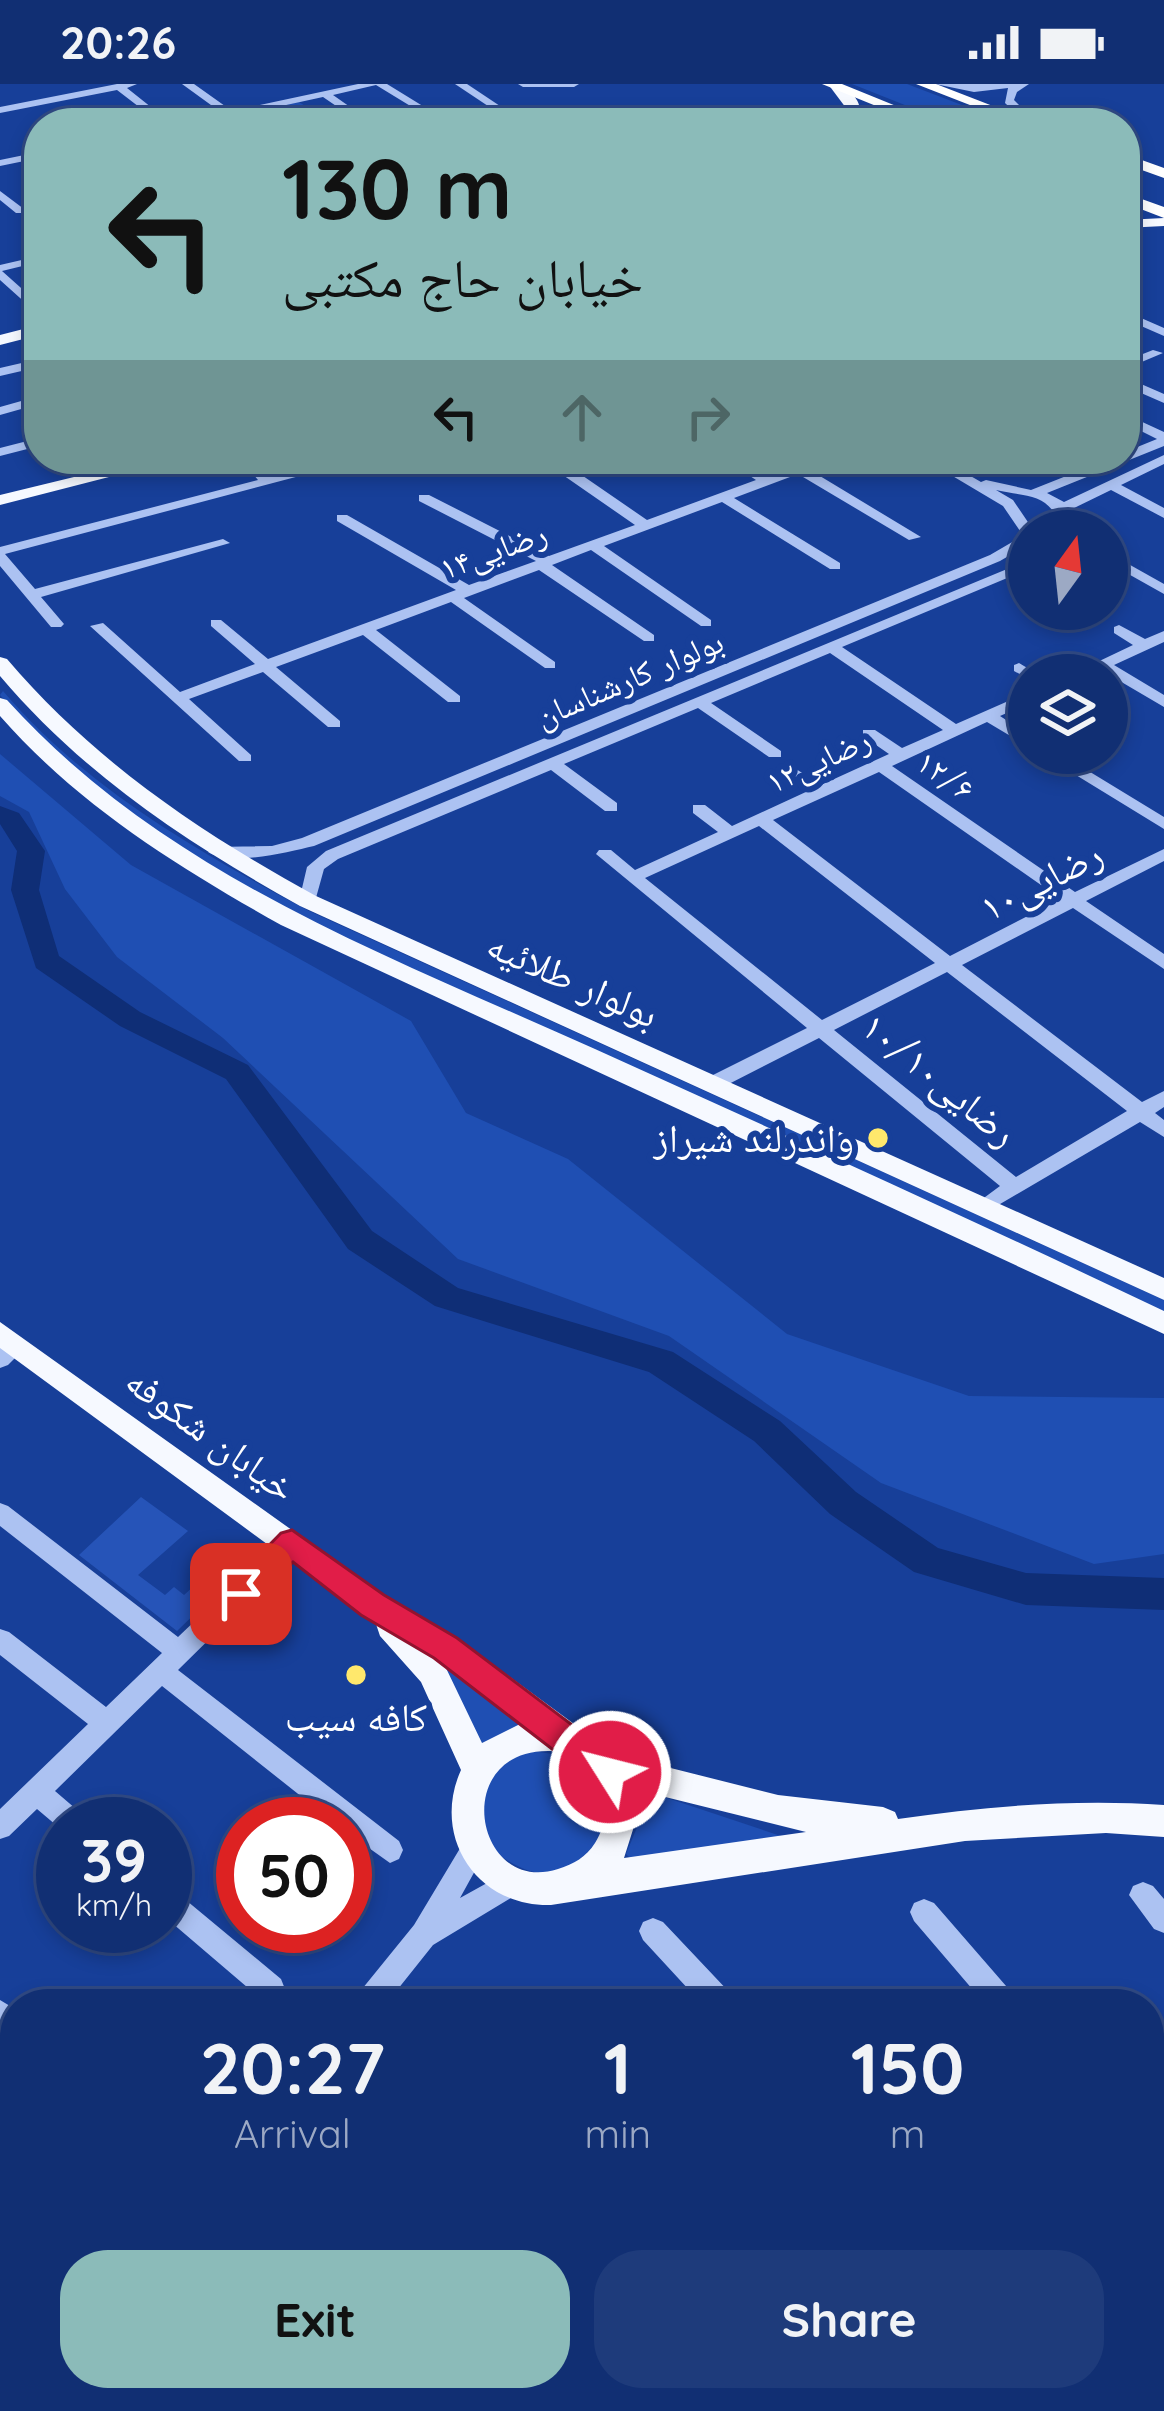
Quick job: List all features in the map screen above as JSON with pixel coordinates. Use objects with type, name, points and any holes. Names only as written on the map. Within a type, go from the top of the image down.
[{"type":"highway","points":[[923,84],[989,108]]},
{"type":"highway","points":[[831,85],[892,108]]},
{"type":"main road","points":[[831,85],[852,101],[853,108]]},
{"type":"main road","points":[[0,489],[62,474]]},
{"type":"main road","points":[[0,500],[108,474]]},
{"type":"main road","name":"بولوار طلائیه","points":[[3,671],[86,758],[217,852],[308,901],[1164,1290]]},
{"type":"main road","name":"بولوار طلائیه","points":[[0,704],[26,736],[106,808],[194,868],[270,909],[1164,1323]]},
{"type":"main road","name":"خیابان شکوفه","points":[[5,1346],[292,1543],[372,1605],[446,1648],[568,1742]]},
{"type":"main road","name":"خیابان شکوفه","points":[[372,1605],[432,1672],[478,1770]]},
{"type":"main road","points":[[965,1825],[825,1821],[732,1804],[607,1767],[568,1742],[542,1738],[516,1743],[478,1770],[464,1810],[474,1850],[495,1872],[541,1886],[965,1825],[1106,1816],[1164,1822]]},
{"type":"main road","points":[[565,1883],[598,1865],[620,1832],[622,1800],[607,1767]]},
{"type":"street","points":[[187,84],[222,108]]},
{"type":"street","points":[[259,108],[376,84],[420,108]]},
{"type":"street","points":[[460,84],[495,106]]},
{"type":"street","points":[[523,84],[571,85]]},
{"type":"street","points":[[940,84],[988,88],[1023,84]]},
{"type":"street","points":[[1016,108],[1009,101],[1012,90],[1023,84]]},
{"type":"street","points":[[0,110],[125,85],[147,108]]},
{"type":"street","points":[[326,94],[346,108]]},
{"type":"street","points":[[0,146],[17,160]]},
{"type":"street","points":[[0,163],[24,159]]},
{"type":"street","points":[[0,194],[20,211]]},
{"type":"street","points":[[0,271],[24,297]]},
{"type":"street","points":[[1141,359],[1157,353]]},
{"type":"street","points":[[1141,359],[1164,370]]},
{"type":"street","points":[[260,474],[267,482]]},
{"type":"street","points":[[56,624],[0,554],[298,474]]},
{"type":"street","points":[[572,474],[646,526]]},
{"type":"street","points":[[756,474],[767,481]]},
{"type":"street","name":"رضایی۱۴","points":[[180,697],[786,474]]},
{"type":"street","points":[[808,474],[914,537]]},
{"type":"street","points":[[959,474],[1015,510],[1020,500],[1083,474]]},
{"type":"street","points":[[968,479],[1038,492],[1062,508],[1132,474]]},
{"type":"street","points":[[1078,476],[1164,514]]},
{"type":"street","points":[[723,497],[835,566]]},
{"type":"street","points":[[424,498],[544,563],[649,638]]},
{"type":"street","points":[[343,518],[460,594],[550,665]]},
{"type":"street","points":[[30,595],[224,543]]},
{"type":"street","points":[[592,545],[706,623]]},
{"type":"street","name":"بولوار کارشناسان","points":[[217,852],[272,851],[305,843],[1008,556]]},
{"type":"street","name":"بولوار کارشناسان","points":[[331,856],[830,646],[1008,561]]},
{"type":"street","points":[[1129,569],[1164,590]]},
{"type":"street","points":[[216,623],[334,724]]},
{"type":"street","points":[[98,626],[245,758]]},
{"type":"street","points":[[364,629],[454,699]]},
{"type":"street","points":[[1121,630],[1144,645]]},
{"type":"street","points":[[1124,654],[1164,636]]},
{"type":"street","points":[[830,646],[955,731]]},
{"type":"street","points":[[1128,680],[1164,702]]},
{"type":"street","points":[[698,701],[775,754]]},
{"type":"street","name":"رضایی۱۲","points":[[633,877],[1008,707]]},
{"type":"street","points":[[988,716],[1008,729]]},
{"type":"street","points":[[869,734],[901,755]]},
{"type":"street","points":[[552,763],[611,807]]},
{"type":"street","name":"۱۲/۶","points":[[880,765],[1164,963]]},
{"type":"street","points":[[790,772],[820,792]]},
{"type":"street","points":[[1082,774],[1164,824]]},
{"type":"street","points":[[699,808],[731,832]]},
{"type":"street","points":[[761,819],[1164,1130]]},
{"type":"street","points":[[305,843],[305,854],[313,859],[331,856]]},
{"type":"street","name":"رضایی۱۰/۱۰","points":[[605,854],[1013,1186]]},
{"type":"street","name":"رضایی۱۰","points":[[712,1084],[1164,854]]},
{"type":"street","points":[[308,901],[316,867],[331,856]]},
{"type":"street","points":[[983,1206],[1164,1098]]},
{"type":"street","points":[[0,1513],[391,1850]]},
{"type":"street","points":[[0,1827],[292,1543]]},
{"type":"street","points":[[0,1640],[108,1724]]},
{"type":"street","points":[[37,1792],[43,1797]]},
{"type":"street","points":[[380,1989],[424,1935],[474,1850]]},
{"type":"street","points":[[424,1935],[514,1881]]},
{"type":"street","points":[[1143,1895],[1164,1920]]},
{"type":"street","points":[[924,1912],[990,1989]]},
{"type":"street","points":[[192,1923],[271,1989]]},
{"type":"street","points":[[652,1931],[707,1989]]},
{"type":"shaded area","points":[[852,84],[907,84],[970,108],[912,108]]},
{"type":"shaded area","points":[[299,102],[308,108],[272,108]]},
{"type":"shaded area","points":[[3,691],[106,787],[185,841],[309,911],[1164,1300],[1164,1313],[272,903],[126,812],[60,757],[0,695]]},
{"type":"shaded area","points":[[0,754],[131,865],[411,1021],[466,1113],[568,1159],[787,1334],[969,1396],[1164,1398],[1164,1554],[1094,1564],[881,1483],[669,1336],[458,1259],[223,1038],[117,957],[65,889],[29,812],[0,796]]},
{"type":"shaded area","points":[[449,1667],[522,1718],[521,1726],[473,1747],[445,1673]]},
{"type":"shaded area","points":[[532,1751],[574,1757],[604,1787],[608,1827],[579,1860],[551,1873],[521,1868],[484,1844],[482,1785],[512,1757]]},
{"type":"shaded area","points":[[643,1790],[793,1840],[635,1863],[626,1854],[638,1825],[637,1796]]},
{"type":"building","points":[[141,1497],[188,1531],[138,1575],[165,1595],[174,1587],[184,1595],[225,1558],[241,1569],[177,1631],[79,1555]]},
{"type":"waterway","points":[[0,814],[10,819],[31,851],[25,890],[46,961],[130,1019],[237,1072],[360,1240],[447,1297],[661,1362],[767,1431],[843,1503],[927,1561],[1026,1589],[1164,1594]]},
{"type":"place","name":"واندرلند شیراز","points":[[878,1138]]},
{"type":"place","name":"کافه سیب","points":[[356,1675]]},
{"type":"route","points":[[241,1594],[292,1543],[372,1605],[446,1648],[568,1742],[597,1757],[610,1772]]}]
